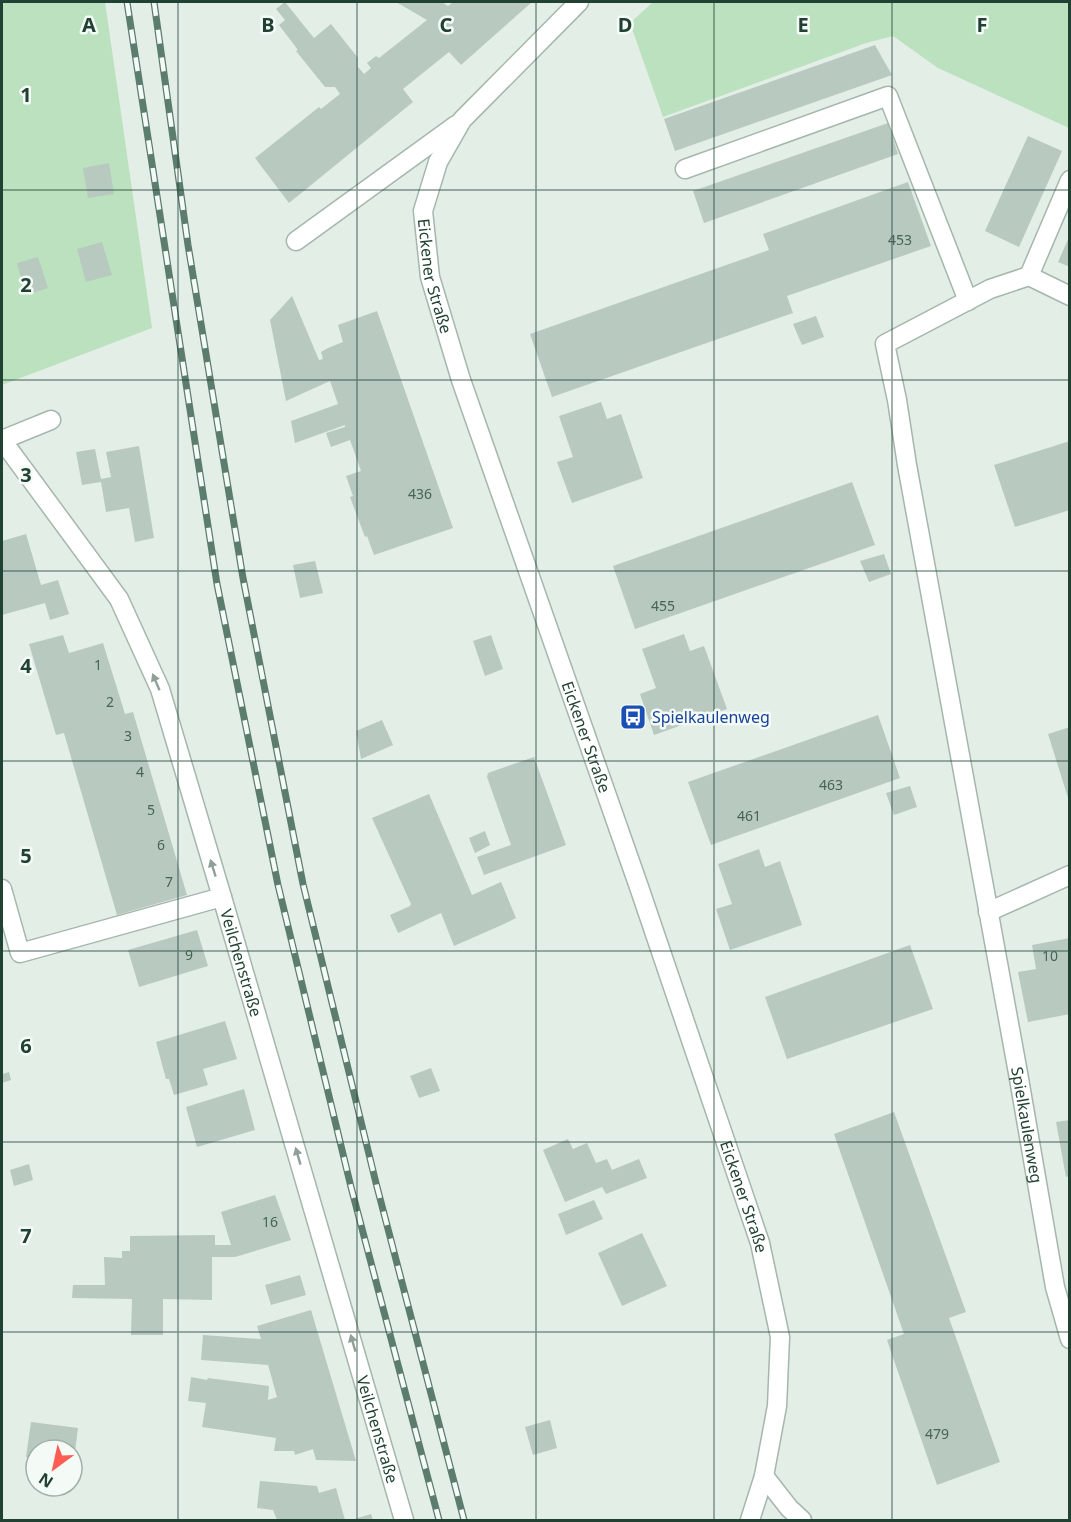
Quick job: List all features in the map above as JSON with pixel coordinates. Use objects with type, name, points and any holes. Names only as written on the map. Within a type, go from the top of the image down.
[{"type":"street","name":"Eickener Straße","points":[[579,2],[462,120],[438,162],[423,211],[430,277],[460,380],[627,853],[760,1243],[780,1337],[777,1406],[764,1476],[750,1521]]},
{"type":"street","points":[[685,169],[888,96],[968,301],[990,289],[1029,276],[1070,296]]},
{"type":"street","points":[[296,241],[462,120]]},
{"type":"street","points":[[1029,276],[1070,180]]},
{"type":"street","name":"Spielkaulenweg","points":[[968,301],[885,344],[897,400],[1055,1287],[1070,1339]]},
{"type":"street","points":[[2,440],[51,420]]},
{"type":"street","name":"Veilchenstraße","points":[[2,440],[119,599],[160,689],[404,1521]]},
{"type":"street","points":[[988,912],[1070,875]]},
{"type":"street","points":[[2,889],[20,953],[222,897]]},
{"type":"street","points":[[764,1476],[802,1521]]},
{"type":"green space","points":[[2,2],[105,2],[152,328],[2,385]]},
{"type":"green space","points":[[653,2],[1069,2],[1069,128],[938,68],[893,36],[866,43],[663,117],[630,23]]},
{"type":"building","points":[[285,2],[314,38],[331,24],[358,58],[358,67],[364,74],[371,68],[367,63],[376,56],[379,58],[427,20],[396,2],[442,2],[448,6],[453,2],[532,2],[461,65],[449,52],[403,89],[413,102],[289,203],[255,158],[319,107],[321,109],[340,94],[335,87],[325,87],[296,51],[298,50],[279,25],[285,20],[276,9]]},
{"type":"building","points":[[875,45],[892,75],[675,151],[664,119]]},
{"type":"building","points":[[888,123],[898,154],[704,223],[693,191]]},
{"type":"building","points":[[1028,136],[1062,151],[1019,247],[985,231]]},
{"type":"building","points":[[109,163],[114,194],[88,198],[83,168]]},
{"type":"building","points":[[908,182],[931,246],[787,296],[793,313],[552,397],[530,334],[769,250],[763,234]]},
{"type":"building","points":[[1070,235],[1070,267],[1058,262]]},
{"type":"building","points":[[102,242],[112,275],[86,282],[77,249]]},
{"type":"building","points":[[38,257],[48,288],[26,295],[17,263]]},
{"type":"building","points":[[292,296],[319,360],[323,359],[321,352],[343,342],[338,325],[377,311],[453,528],[374,555],[350,497],[353,496],[346,476],[361,471],[350,440],[331,447],[326,433],[345,427],[345,425],[295,443],[291,421],[338,404],[330,381],[286,401],[270,320]]},
{"type":"building","points":[[816,316],[824,337],[802,345],[793,324]]},
{"type":"building","points":[[601,402],[607,419],[621,414],[643,478],[572,503],[557,462],[573,457],[559,416]]},
{"type":"building","points":[[1070,441],[1070,510],[1015,527],[994,465]]},
{"type":"building","points":[[139,446],[154,538],[135,542],[129,508],[106,512],[101,482],[82,485],[76,452],[95,449],[101,479],[111,477],[106,452]]},
{"type":"building","points":[[852,482],[875,545],[635,629],[613,566]]},
{"type":"building","points":[[26,534],[41,585],[58,580],[69,614],[50,620],[45,603],[2,615],[2,541]]},
{"type":"building","points":[[884,554],[891,574],[869,582],[860,561]]},
{"type":"building","points":[[315,561],[323,593],[300,598],[293,565]]},
{"type":"building","points":[[684,634],[690,651],[704,646],[727,709],[654,735],[640,694],[656,688],[642,649]]},
{"type":"building","points":[[63,635],[69,653],[103,643],[125,714],[133,712],[187,895],[117,915],[64,733],[56,735],[29,644]]},
{"type":"building","points":[[491,635],[503,669],[485,676],[473,641]]},
{"type":"building","points":[[878,715],[900,778],[711,845],[688,782]]},
{"type":"building","points":[[382,720],[393,745],[361,759],[356,731]]},
{"type":"building","points":[[1070,727],[1070,801],[1069,801],[1048,734]]},
{"type":"building","points":[[534,757],[566,845],[484,875],[477,857],[511,845],[487,777],[488,773]]},
{"type":"building","points":[[910,786],[917,807],[894,815],[886,793]]},
{"type":"building","points":[[429,794],[472,895],[501,882],[516,918],[454,946],[441,913],[398,933],[390,915],[411,904],[372,818]]},
{"type":"building","points":[[485,831],[490,845],[475,853],[469,838]]},
{"type":"building","points":[[759,849],[765,867],[780,861],[802,925],[730,950],[716,909],[732,904],[718,864]]},
{"type":"building","points":[[197,930],[208,966],[139,987],[128,950]]},
{"type":"building","points":[[1070,938],[1070,1014],[1028,1022],[1018,972],[1036,969],[1032,945]]},
{"type":"building","points":[[910,945],[933,1009],[787,1059],[765,997]]},
{"type":"building","points":[[225,1021],[237,1059],[203,1069],[208,1085],[174,1095],[169,1079],[166,1079],[156,1042]]},
{"type":"building","points":[[431,1068],[440,1091],[419,1098],[410,1076]]},
{"type":"building","points":[[9,1072],[11,1080],[2,1083],[2,1074]]},
{"type":"building","points":[[244,1089],[255,1130],[197,1147],[186,1107]]},
{"type":"building","points":[[894,1112],[966,1312],[949,1318],[1000,1462],[937,1485],[887,1340],[904,1334],[834,1134]]},
{"type":"building","points":[[1070,1120],[1070,1176],[1066,1177],[1056,1122]]},
{"type":"building","points":[[568,1139],[573,1149],[587,1143],[596,1163],[607,1159],[612,1170],[639,1159],[647,1178],[606,1194],[602,1187],[565,1202],[543,1150]]},
{"type":"building","points":[[29,1164],[33,1180],[14,1186],[10,1170]]},
{"type":"building","points":[[275,1195],[291,1240],[235,1257],[212,1257],[212,1300],[163,1299],[163,1335],[131,1335],[132,1299],[72,1298],[73,1285],[105,1285],[104,1257],[122,1258],[122,1251],[130,1251],[130,1236],[215,1235],[215,1245],[231,1245],[221,1212]]},
{"type":"building","points":[[594,1200],[603,1219],[566,1235],[558,1214]]},
{"type":"building","points":[[642,1233],[667,1286],[622,1306],[598,1253]]},
{"type":"building","points":[[300,1275],[306,1295],[271,1305],[265,1285]]},
{"type":"building","points":[[311,1310],[356,1461],[316,1460],[313,1449],[295,1455],[294,1451],[274,1451],[276,1438],[202,1427],[206,1403],[188,1401],[191,1377],[269,1386],[268,1400],[277,1397],[268,1365],[201,1360],[203,1335],[261,1339],[257,1326]]},
{"type":"building","points":[[550,1420],[557,1448],[533,1455],[525,1427]]},
{"type":"building","points":[[31,1422],[78,1428],[77,1438],[29,1438]]},
{"type":"building","points":[[260,1481],[317,1486],[319,1493],[336,1488],[345,1520],[277,1520],[273,1510],[257,1508]]},
{"type":"building","points":[[371,1514],[373,1520],[351,1520]]},
{"type":"railway","points":[[127,2],[217,584],[278,885],[351,1187],[439,1520]]},
{"type":"railway","points":[[154,2],[188,245],[243,578],[303,884],[376,1183],[464,1520]]},
{"type":"place","name":"Spielkaulenweg","points":[[633,717]]}]
